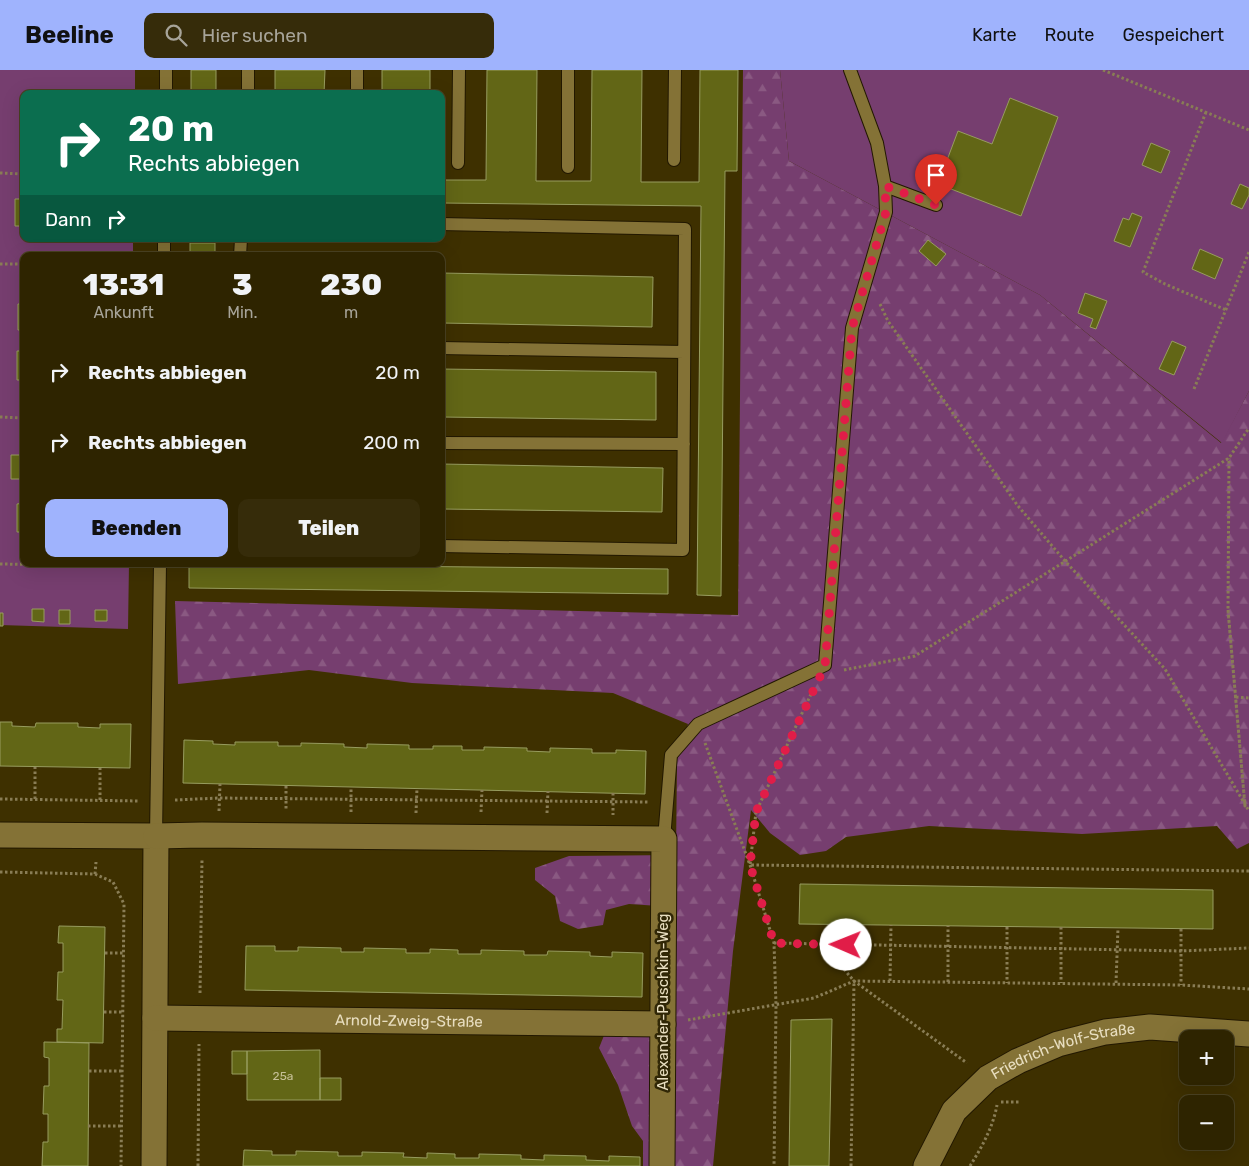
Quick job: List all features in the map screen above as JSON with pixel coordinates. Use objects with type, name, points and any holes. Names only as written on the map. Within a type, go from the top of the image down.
[{"type":"street","points":[[0,835],[664,839]]},
{"type":"street","points":[[154,1166],[156,836]]},
{"type":"street","name":"Alexander-Puschkin-Weg","points":[[662,1166],[664,839]]},
{"type":"street","name":"Arnold-Zweig-Straße","points":[[155,1018],[663,1024]]},
{"type":"street","name":"Friedrich-Wolf-Straße","points":[[926,1166],[954,1111],[988,1078],[1018,1061],[1058,1044],[1105,1032],[1150,1027],[1249,1034]]},
{"type":"lane","points":[[166,70],[166,90]]},
{"type":"lane","points":[[248,70],[248,90]]},
{"type":"lane","points":[[357,70],[357,90]]},
{"type":"lane","points":[[458,163],[459,70]]},
{"type":"lane","points":[[568,70],[568,167]]},
{"type":"lane","points":[[674,160],[676,70]]},
{"type":"lane","points":[[664,839],[670,755],[698,724],[825,666],[852,328],[886,212],[885,186],[877,143],[850,70]]},
{"type":"lane","points":[[885,186],[936,205]]},
{"type":"lane","points":[[445,224],[685,229],[684,550],[445,546]]},
{"type":"lane","points":[[445,348],[684,352]]},
{"type":"lane","points":[[445,443],[684,444]]},
{"type":"lane","points":[[156,836],[160,567]]},
{"type":"path","points":[[1103,70],[1249,130]]},
{"type":"path","points":[[1206,112],[1143,272],[1164,284],[1226,310]]},
{"type":"path","points":[[0,173],[20,174]]},
{"type":"path","points":[[1194,389],[1249,252]]},
{"type":"path","points":[[0,264],[20,264]]},
{"type":"path","points":[[867,279],[888,320],[1018,506],[1065,562],[1165,669],[1249,811]]},
{"type":"path","points":[[0,417],[20,418]]},
{"type":"path","points":[[750,865],[756,812],[825,666],[842,670],[915,656],[1229,458],[1249,428]]},
{"type":"path","points":[[1229,458],[1228,610],[1245,806]]},
{"type":"path","points":[[0,564],[20,564]]},
{"type":"path","points":[[1228,610],[1244,796]]},
{"type":"path","points":[[1236,697],[1249,698]]},
{"type":"path","points":[[698,724],[750,865],[774,943],[776,1005],[774,1166]]},
{"type":"path","points":[[35,767],[35,799]]},
{"type":"path","points":[[100,768],[100,800]]},
{"type":"path","points":[[0,798],[156,801],[219,798],[667,802]]},
{"type":"path","points":[[750,865],[1249,871]]},
{"type":"path","points":[[0,872],[95,874],[113,882],[124,904],[121,1166]]},
{"type":"path","points":[[830,924],[831,954],[854,981],[988,1078],[999,1096],[995,1116],[970,1166]]},
{"type":"path","points":[[890,981],[891,925]]},
{"type":"path","points":[[948,926],[948,982]]},
{"type":"path","points":[[1007,927],[1007,983]]},
{"type":"path","points":[[1061,927],[1061,983]]},
{"type":"path","points":[[1116,983],[1118,928]]},
{"type":"path","points":[[1181,929],[1181,985]]},
{"type":"path","points":[[774,943],[1181,952],[1249,948]]},
{"type":"path","points":[[105,954],[124,954]]},
{"type":"path","points":[[663,1024],[814,998],[854,981],[1116,983],[1249,989]]},
{"type":"path","points":[[851,1166],[854,981]]},
{"type":"path","points":[[104,1012],[123,1012]]},
{"type":"path","points":[[89,1071],[122,1071]]},
{"type":"path","points":[[998,1102],[1020,1102]]},
{"type":"path","points":[[88,1126],[122,1126]]},
{"type":"green space","points":[[0,70],[135,70],[135,90],[20,90],[20,242],[133,242],[133,252],[20,252],[20,567],[129,567],[128,629],[0,625]]},
{"type":"green space","points":[[743,70],[780,70],[789,161],[1040,295],[1221,443],[1249,391],[1249,843],[1237,849],[1217,826],[1082,834],[929,826],[846,837],[826,851],[800,855],[770,833],[751,810],[733,951],[713,1166],[643,1166],[643,1141],[632,1126],[618,1085],[599,1048],[605,1033],[673,1034],[674,907],[629,904],[606,910],[603,925],[578,929],[560,921],[555,896],[535,880],[535,868],[569,856],[676,855],[677,759],[688,724],[613,693],[412,683],[309,670],[178,684],[175,601],[738,615]]},
{"type":"green space","points":[[780,70],[1249,70],[1249,391],[1222,443],[1040,295],[789,161]]},
{"type":"building","points":[[191,70],[216,70],[216,90],[191,90]]},
{"type":"building","points":[[275,70],[325,70],[324,90],[275,90]]},
{"type":"building","points":[[382,70],[430,70],[430,90],[382,90]]},
{"type":"building","points":[[487,70],[537,70],[536,181],[591,181],[592,70],[642,70],[641,182],[699,182],[700,70],[738,70],[737,171],[725,171],[721,596],[697,595],[701,206],[445,203],[445,180],[486,180]]},
{"type":"building","points":[[1010,98],[1058,117],[1021,216],[938,184],[958,131],[992,144]]},
{"type":"building","points":[[1151,143],[1170,151],[1161,173],[1142,165]]},
{"type":"building","points":[[1240,184],[1249,188],[1249,195],[1242,209],[1231,204]]},
{"type":"building","points":[[15,199],[20,199],[20,226],[15,226]]},
{"type":"building","points":[[1132,213],[1142,217],[1130,247],[1114,241],[1123,218],[1129,220]]},
{"type":"building","points":[[928,240],[946,254],[936,266],[919,251]]},
{"type":"building","points":[[190,243],[215,243],[215,252],[190,252]]},
{"type":"building","points":[[1200,249],[1223,259],[1215,279],[1192,269]]},
{"type":"building","points":[[445,273],[653,277],[652,327],[445,323]]},
{"type":"building","points":[[1085,293],[1107,301],[1096,329],[1090,327],[1093,319],[1078,313]]},
{"type":"building","points":[[18,304],[20,304],[20,330],[18,330]]},
{"type":"building","points":[[1172,341],[1186,347],[1174,375],[1159,369]]},
{"type":"building","points":[[17,351],[20,351],[20,380],[17,380]]},
{"type":"building","points":[[445,369],[656,372],[656,420],[445,417]]},
{"type":"building","points":[[11,455],[20,455],[20,479],[11,479]]},
{"type":"building","points":[[445,464],[663,468],[662,512],[445,509]]},
{"type":"building","points":[[17,504],[20,504],[20,532],[17,532]]},
{"type":"building","points":[[189,567],[668,569],[668,594],[189,588]]},
{"type":"building","points":[[32,609],[44,609],[44,622],[32,621]]},
{"type":"building","points":[[59,610],[70,610],[70,624],[59,624]]},
{"type":"building","points":[[95,610],[107,610],[107,621],[95,621]]},
{"type":"building","points":[[0,613],[3,613],[3,626],[0,626]]},
{"type":"building","points":[[0,722],[12,722],[12,726],[35,727],[36,723],[78,723],[78,727],[100,728],[100,724],[131,724],[130,768],[0,766]]},
{"type":"building","points":[[184,740],[213,741],[213,744],[235,745],[235,742],[278,742],[278,746],[301,746],[301,743],[344,744],[344,747],[367,748],[367,744],[409,745],[409,749],[433,749],[433,746],[462,746],[462,750],[484,750],[484,747],[527,748],[527,751],[550,752],[550,748],[592,749],[592,753],[616,753],[616,750],[646,751],[645,794],[183,783]]},
{"type":"building","points":[[800,884],[1213,890],[1213,929],[799,924]]},
{"type":"building","points":[[59,926],[105,927],[103,1043],[57,1042],[57,1029],[62,1029],[63,1000],[57,1000],[58,972],[63,972],[63,943],[58,943]]},
{"type":"building","points":[[246,946],[275,946],[275,951],[298,951],[298,947],[341,948],[341,952],[364,952],[364,948],[406,949],[406,953],[430,953],[430,949],[458,950],[458,954],[481,954],[481,950],[524,951],[524,955],[547,955],[548,951],[590,952],[590,956],[612,957],[612,952],[643,953],[642,997],[245,990]]},
{"type":"building","points":[[832,1019],[829,1166],[789,1166],[791,1020]]},
{"type":"building","points":[[44,1042],[89,1043],[88,1166],[42,1166],[43,1142],[48,1142],[48,1114],[43,1114],[44,1086],[49,1086],[49,1058],[44,1057]]},
{"type":"building","points":[[320,1050],[320,1100],[247,1100],[247,1051]]},
{"type":"building","points":[[232,1051],[247,1051],[247,1074],[232,1074]]},
{"type":"building","points":[[320,1078],[341,1078],[341,1100],[320,1100]]},
{"type":"building","points":[[244,1150],[272,1151],[272,1155],[296,1155],[296,1151],[338,1152],[338,1156],[362,1156],[362,1152],[404,1153],[403,1157],[427,1158],[427,1153],[455,1154],[455,1158],[479,1158],[479,1154],[521,1155],[521,1159],[544,1160],[544,1155],[586,1156],[586,1160],[609,1161],[609,1156],[640,1157],[640,1166],[243,1166]]},
{"type":"route","points":[[846,945],[774,943],[750,865],[756,812],[825,666],[852,328],[886,212],[885,186],[936,205]]}]
